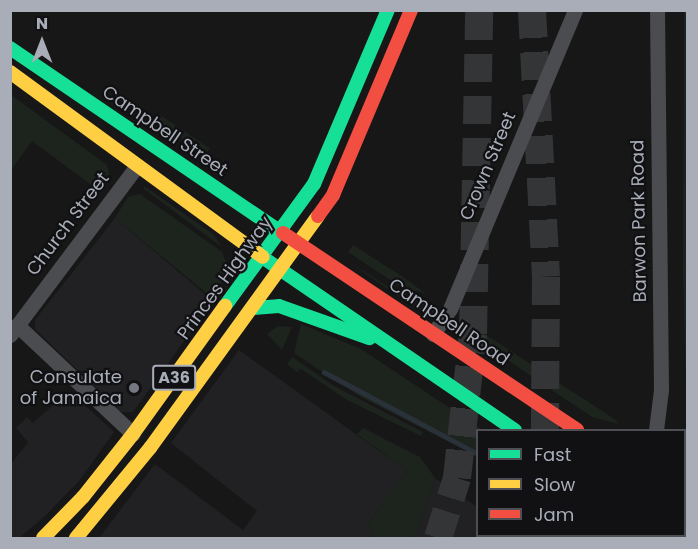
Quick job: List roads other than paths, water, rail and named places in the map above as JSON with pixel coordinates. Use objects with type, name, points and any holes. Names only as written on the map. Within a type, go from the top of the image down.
[{"type":"main road","name":"Princes Highway","points":[[43,538],[83,497],[134,434],[281,232],[329,156],[388,10]]},
{"type":"main road","name":"A36","points":[[75,538],[150,448],[300,244],[333,195],[411,10]]},
{"type":"main road","name":"Campbell Street","points":[[10,48],[300,244]]},
{"type":"main road","points":[[10,72],[263,258],[397,347],[514,429]]},
{"type":"main road","name":"Campbell Road","points":[[300,244],[576,429]]},
{"type":"main road","points":[[252,308],[279,306],[397,347]]},
{"type":"street","name":"Crown Street","points":[[433,334],[450,309],[575,10]]},
{"type":"street","name":"Barwon Park Road","points":[[656,429],[661,390],[657,10]]},
{"type":"street","name":"Church Street","points":[[14,330],[136,166]]},
{"type":"street","points":[[14,330],[134,434]]},
{"type":"waterway","points":[[324,372],[476,453]]},
{"type":"tunnel","points":[[438,538],[457,478],[473,334],[479,10]]},
{"type":"tunnel","points":[[532,10],[546,277],[545,429]]},
{"type":"place","name":"Consulate of Jamaica","points":[[134,388]]}]
